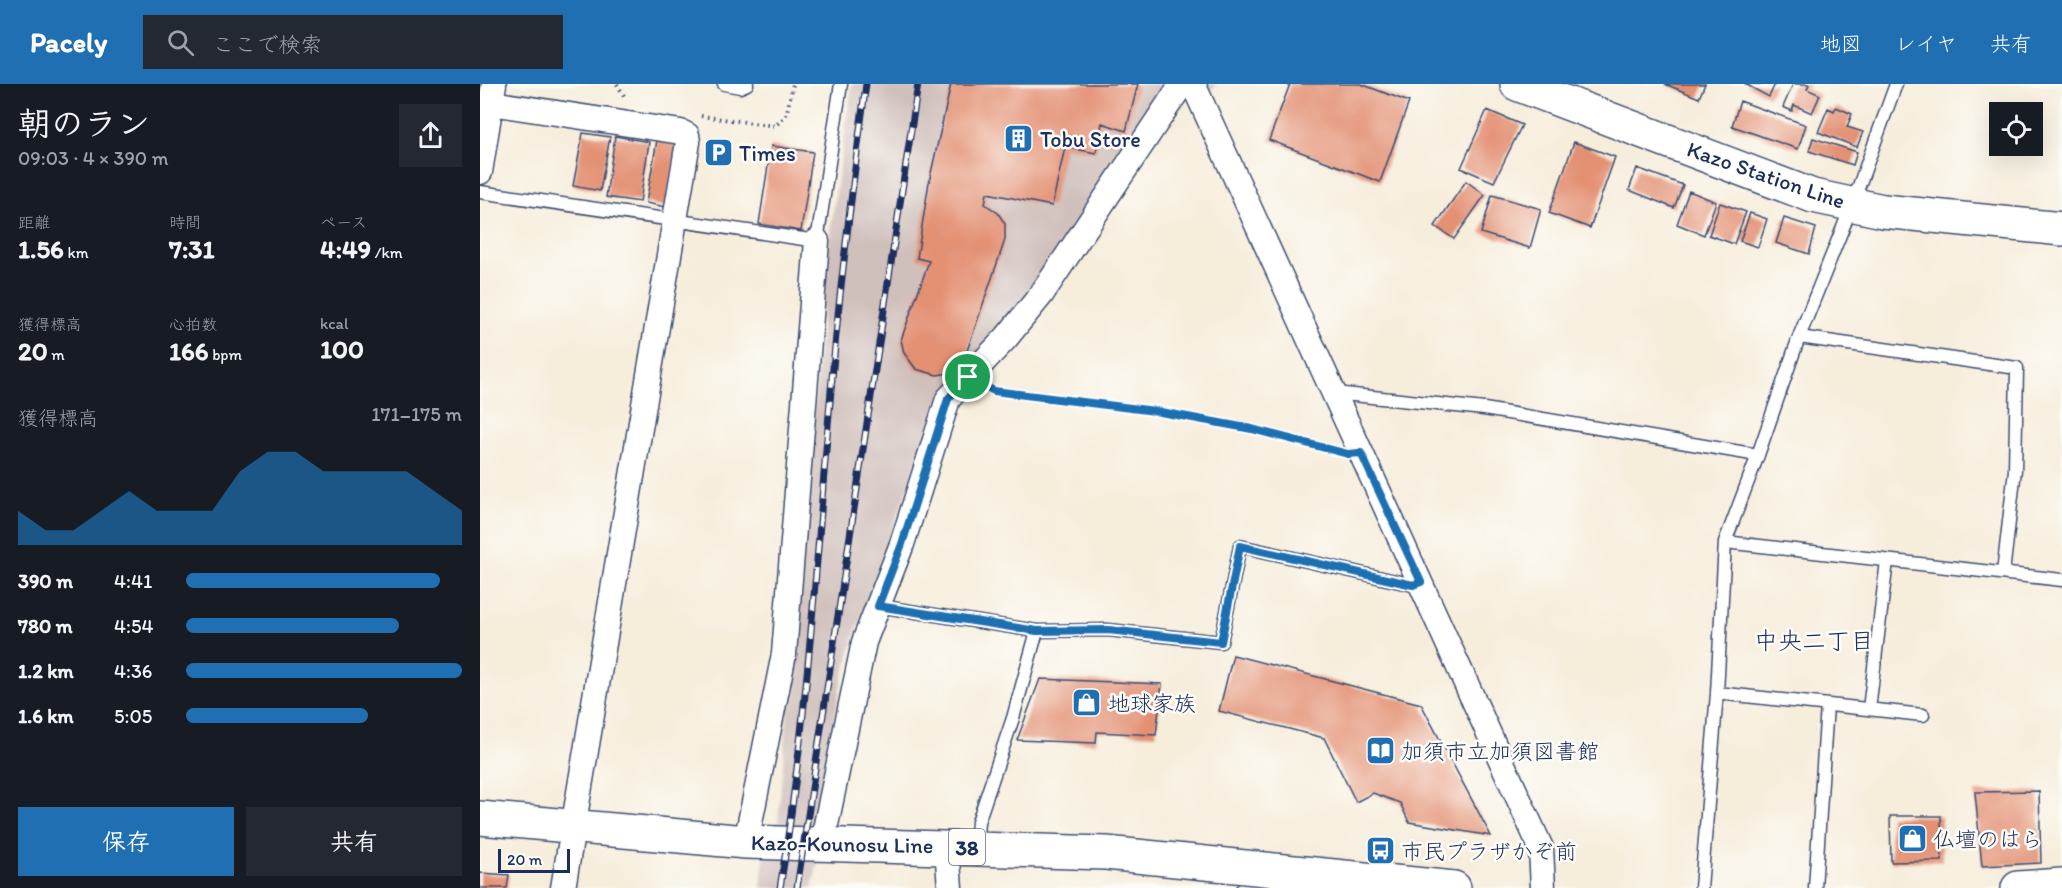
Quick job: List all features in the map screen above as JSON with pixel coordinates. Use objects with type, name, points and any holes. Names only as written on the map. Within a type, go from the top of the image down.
[{"type":"main road","name":"Kazo Station Line","points":[[1517,84],[1813,196],[1883,211],[2062,229]]},
{"type":"main road","name":"Kazo-Kounosu Line","points":[[480,818],[746,842],[1106,853],[1375,884],[1454,888]]},
{"type":"main road","points":[[2018,888],[2062,885]]},
{"type":"street","points":[[822,844],[862,651],[902,544],[948,399],[1006,338],[1041,295],[1182,84]]},
{"type":"street","points":[[1193,84],[1541,848],[1544,888]]},
{"type":"street","points":[[480,172],[493,94],[687,135],[688,142],[563,888]]},
{"type":"street","points":[[746,842],[784,654],[817,241]]},
{"type":"street","points":[[950,888],[962,847]]},
{"type":"lane","points":[[724,84],[740,87],[747,84]]},
{"type":"lane","points":[[480,192],[817,241],[841,84]]},
{"type":"lane","points":[[1701,888],[1717,693],[1725,542],[1799,337],[1852,205],[1896,84]]},
{"type":"lane","points":[[1799,337],[2017,368],[2015,470],[2003,573]]},
{"type":"lane","points":[[1335,393],[1484,408],[1758,455]]},
{"type":"lane","points":[[1725,542],[2062,580]]},
{"type":"lane","points":[[878,606],[1037,631],[1108,630],[1221,642],[1240,546],[1413,585],[1421,582]]},
{"type":"lane","points":[[1869,709],[1887,561]]},
{"type":"lane","points":[[962,847],[978,822],[1013,718],[1037,631]]},
{"type":"lane","points":[[1717,693],[1923,715]]},
{"type":"lane","points":[[1815,888],[1827,705]]},
{"type":"path","points":[[617,84],[623,96],[630,102]]},
{"type":"path","points":[[699,116],[776,126],[786,116],[793,84]]},
{"type":"path","points":[[968,377],[994,391],[1155,411],[1252,429],[1348,454],[1361,453]]},
{"type":"shaded area","points":[[852,84],[1217,84],[1205,97],[1165,86],[1027,296],[937,406],[854,638],[840,688],[818,819],[813,833],[777,832],[828,245]]},
{"type":"shaded area","points":[[764,856],[819,858],[812,888],[761,888]]},
{"type":"building","points":[[951,84],[1138,84],[1126,131],[1102,123],[1096,153],[1065,147],[1052,206],[987,193],[985,204],[998,213],[1005,224],[1005,240],[967,351],[958,365],[949,373],[937,375],[916,369],[904,353],[901,340],[929,261],[917,258],[929,182]]},
{"type":"building","points":[[1290,84],[1361,84],[1409,102],[1380,182],[1269,140]]},
{"type":"building","points":[[1665,84],[1705,84],[1699,98]]},
{"type":"building","points":[[1745,84],[1775,84],[1769,97]]},
{"type":"building","points":[[1793,84],[1808,84],[1807,89],[1820,95],[1812,113],[1794,105],[1792,111],[1783,107]]},
{"type":"building","points":[[1740,101],[1806,125],[1798,149],[1732,126]]},
{"type":"building","points":[[1836,107],[1852,114],[1847,127],[1863,132],[1857,147],[1818,132],[1828,108],[1834,111]]},
{"type":"building","points":[[1487,110],[1522,125],[1494,182],[1461,168]]},
{"type":"building","points":[[583,133],[610,137],[600,191],[573,186]]},
{"type":"building","points":[[615,136],[649,142],[640,202],[606,197]]},
{"type":"building","points":[[1813,138],[1857,152],[1853,165],[1809,151]]},
{"type":"building","points":[[657,140],[678,144],[666,207],[646,203]]},
{"type":"building","points":[[1574,142],[1615,157],[1590,228],[1549,213]]},
{"type":"building","points":[[771,146],[813,152],[801,231],[759,224]]},
{"type":"building","points":[[1637,168],[1683,185],[1674,208],[1629,190]]},
{"type":"building","points":[[1466,181],[1485,195],[1454,239],[1435,226]]},
{"type":"building","points":[[1689,191],[1716,202],[1704,235],[1677,224]]},
{"type":"building","points":[[1492,195],[1541,209],[1530,248],[1481,233]]},
{"type":"building","points":[[1720,203],[1746,212],[1734,244],[1709,235]]},
{"type":"building","points":[[1750,213],[1767,219],[1758,247],[1740,241]]},
{"type":"building","points":[[1784,218],[1816,228],[1809,254],[1776,243]]},
{"type":"building","points":[[1233,655],[1421,704],[1491,836],[1409,822],[1400,803],[1373,793],[1356,802],[1324,738],[1219,711]]},
{"type":"building","points":[[1040,679],[1162,684],[1156,735],[1097,732],[1096,743],[1017,740]]},
{"type":"building","points":[[2039,791],[2041,863],[1982,866],[1975,792]]},
{"type":"building","points":[[1890,816],[1941,816],[1942,861],[1891,862]]},
{"type":"building","points":[[480,873],[509,875],[507,888],[480,888]]},
{"type":"building","points":[[1243,880],[1270,884],[1270,888],[1234,888]]},
{"type":"railway","points":[[780,888],[800,743],[839,305],[866,84]]},
{"type":"railway","points":[[797,888],[918,84]]},
{"type":"place","name":"Tobu Store","points":[[1019,139]]},
{"type":"place","name":"Times","points":[[718,153]]},
{"type":"place","name":"地球家族","points":[[1087,703]]},
{"type":"place","name":"加須市立加須図書館","points":[[1380,751]]},
{"type":"place","name":"仏壇のはら","points":[[1912,839]]},
{"type":"place","name":"市民プラザかぞ前","points":[[1380,851]]},
{"type":"district","name":"中央二丁目","points":[[1814,640]]},
{"type":"route","points":[[968,377],[994,391],[1155,411],[1252,429],[1348,454],[1361,453],[1421,582],[1413,585],[1240,546],[1221,642],[1108,630],[1037,631],[878,606],[902,544],[948,399],[968,377]]}]
